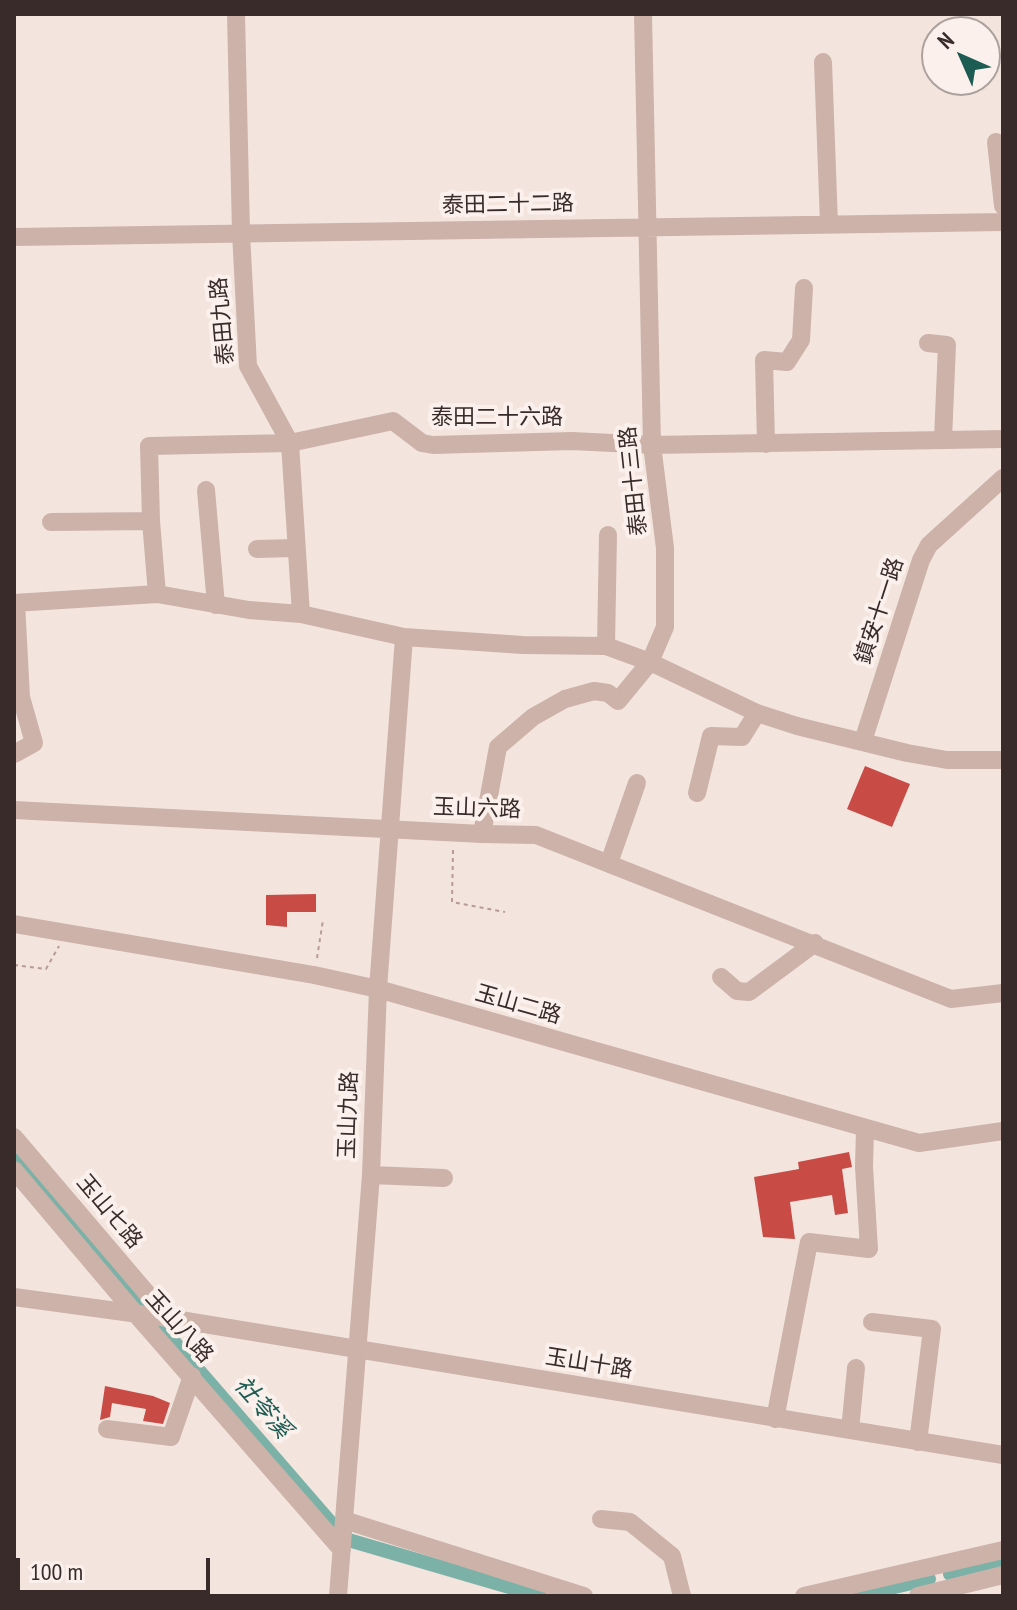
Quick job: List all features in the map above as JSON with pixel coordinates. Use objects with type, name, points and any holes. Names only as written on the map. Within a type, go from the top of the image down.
[{"type":"street","name":"泰田九路","points":[[236,14],[241,233],[248,366],[290,443],[301,614]]},
{"type":"street","name":"泰田十三路","points":[[482,834],[498,747],[533,717],[565,699],[594,691],[608,693],[618,701],[650,662],[665,627],[665,548],[652,445],[643,14]]},
{"type":"street","points":[[823,62],[829,224]]},
{"type":"street","points":[[996,142],[1003,206]]},
{"type":"street","name":"泰田二十二路","points":[[14,237],[1003,222]]},
{"type":"street","points":[[766,444],[764,360],[787,362],[801,340],[804,288]]},
{"type":"street","points":[[928,343],[947,345],[943,439]]},
{"type":"street","name":"泰田二十六路","points":[[157,594],[149,446],[290,443],[393,421],[422,443],[433,445],[572,441],[652,445],[1003,439]]},
{"type":"street","name":"鎮安十一路","points":[[863,741],[921,560],[929,545],[1003,478]]},
{"type":"street","points":[[206,490],[216,605]]},
{"type":"street","points":[[51,522],[151,521]]},
{"type":"street","points":[[606,646],[608,535]]},
{"type":"street","points":[[257,549],[295,548]]},
{"type":"street","points":[[14,754],[34,743],[21,697],[15,603],[157,594],[216,605],[301,614],[404,637],[523,645],[606,646],[650,662],[757,713],[947,760],[1003,760]]},
{"type":"street","name":"玉山九路","points":[[338,1596],[371,1175],[378,989],[404,637]]},
{"type":"street","points":[[697,793],[711,736],[742,737],[757,713]]},
{"type":"street","points":[[609,863],[637,783]]},
{"type":"street","name":"玉山六路","points":[[14,810],[536,835],[951,999],[1003,993]]},
{"type":"street","name":"玉山二路","points":[[14,924],[314,975],[378,989],[919,1143],[1003,1131]]},
{"type":"street","points":[[721,977],[737,991],[749,992],[815,943]]},
{"type":"street","points":[[775,1419],[809,1242],[869,1249],[865,1129]]},
{"type":"street","name":"玉山七路","points":[[14,1137],[168,1318]]},
{"type":"street","name":"玉山八路","points":[[14,1170],[134,1312],[342,1545]]},
{"type":"street","points":[[371,1175],[444,1178]]},
{"type":"street","points":[[14,1297],[134,1312]]},
{"type":"street","name":"玉山十路","points":[[134,1312],[1003,1455]]},
{"type":"street","points":[[872,1322],[932,1329],[918,1442]]},
{"type":"street","points":[[850,1430],[856,1368]]},
{"type":"street","points":[[107,1429],[171,1437],[192,1376]]},
{"type":"street","points":[[601,1519],[630,1522],[672,1556],[682,1596]]},
{"type":"street","points":[[344,1520],[584,1596]]},
{"type":"street","points":[[804,1596],[1003,1550]]},
{"type":"street","points":[[937,1567],[944,1594]]},
{"type":"street","points":[[918,1596],[944,1594],[1003,1575]]},
{"type":"path","points":[[454,832],[452,902],[505,912]]},
{"type":"path","points":[[314,975],[323,920]]},
{"type":"path","points":[[14,965],[46,969],[65,935]]},
{"type":"building","points":[[865,766],[910,784],[892,827],[847,809]]},
{"type":"building","points":[[316,894],[316,912],[287,912],[287,927],[266,925],[266,895]]},
{"type":"building","points":[[849,1152],[852,1167],[842,1169],[848,1213],[835,1215],[832,1195],[790,1202],[795,1239],[763,1237],[754,1177],[799,1169],[798,1162]]},
{"type":"building","points":[[105,1386],[153,1396],[170,1403],[163,1424],[143,1421],[146,1409],[112,1403],[110,1417],[100,1420]]},
{"type":"waterway","name":"社苓溪","points":[[14,1152],[345,1539],[540,1596]]},
{"type":"waterway","name":"社苓溪","points":[[950,1574],[1003,1561]]},
{"type":"waterway","name":"社苓溪","points":[[856,1596],[929,1579]]}]
